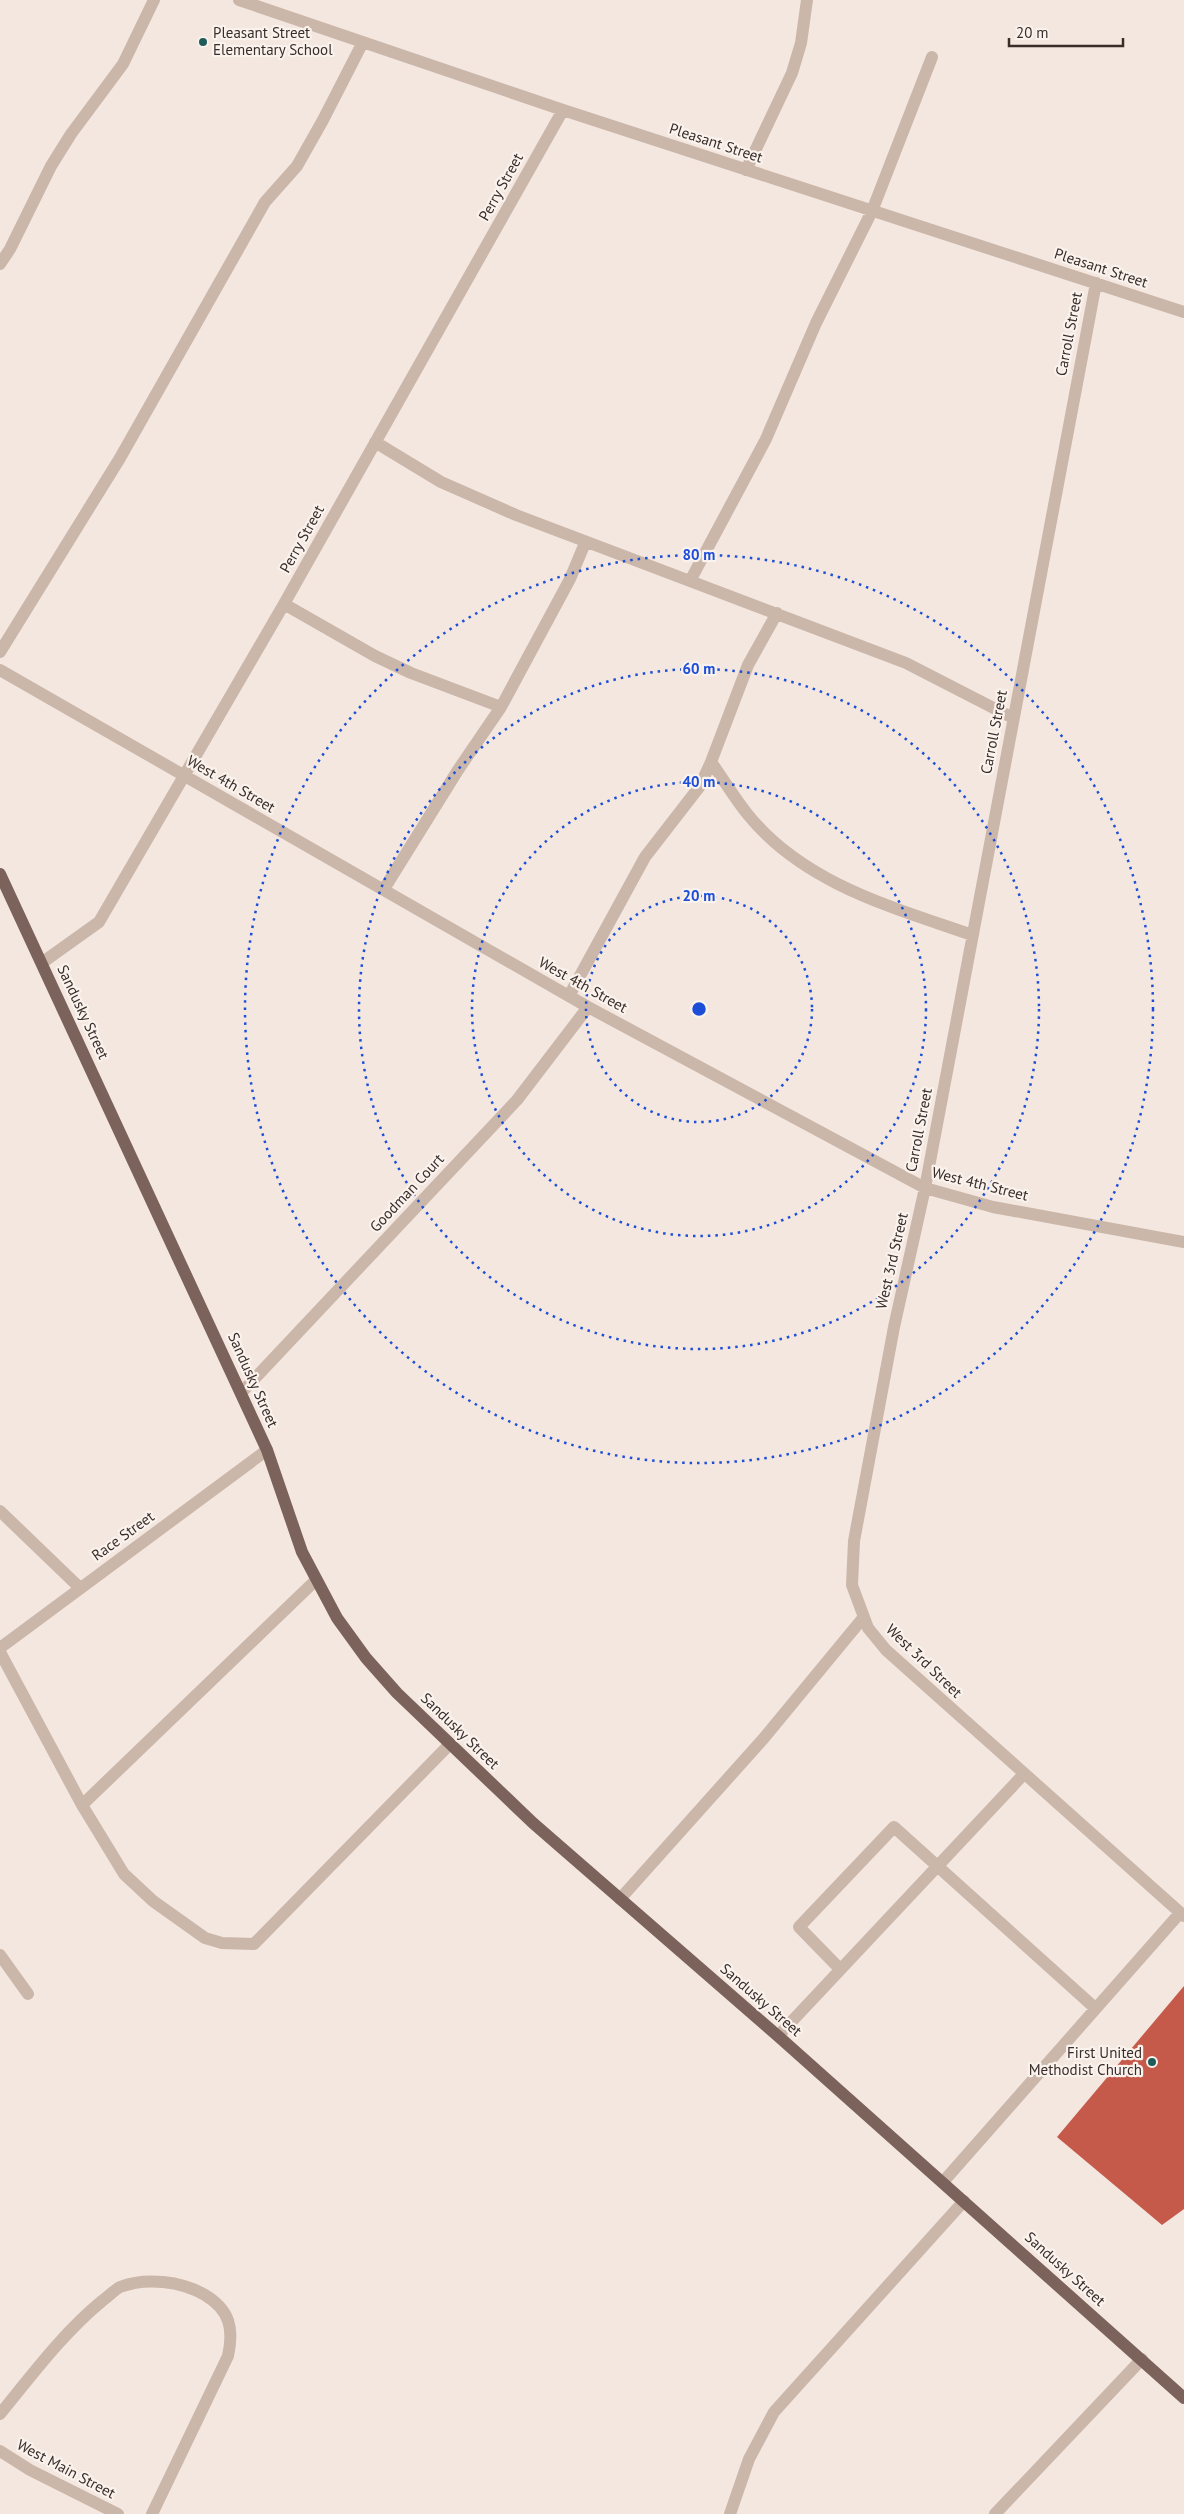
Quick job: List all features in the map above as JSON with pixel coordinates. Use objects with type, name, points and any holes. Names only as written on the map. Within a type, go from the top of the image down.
[{"type":"main road","name":"Sandusky Street","points":[[0,874],[43,962],[267,1450],[285,1508],[316,1580],[337,1618],[366,1658],[450,1744],[533,1823],[778,2036],[1184,2398]]},
{"type":"street","points":[[0,264],[10,249],[51,166],[71,134],[123,64],[154,0]]},
{"type":"street","name":"Pleasant Street","points":[[239,0],[563,110],[1184,312]]},
{"type":"street","points":[[746,170],[792,73],[801,43],[807,0]]},
{"type":"street","points":[[0,652],[120,458],[265,202],[296,166],[323,120],[363,42]]},
{"type":"street","points":[[690,582],[766,439],[816,323],[872,211],[932,57]]},
{"type":"street","name":"Perry Street","points":[[43,962],[99,922],[284,604],[563,110]]},
{"type":"street","name":"Carroll Street","points":[[925,1188],[1096,284]]},
{"type":"street","points":[[375,442],[442,482],[585,543],[777,613],[906,664],[1013,718]]},
{"type":"street","points":[[384,889],[463,763],[501,707],[566,587],[585,543]]},
{"type":"street","points":[[284,604],[375,656],[411,673],[501,707]]},
{"type":"street","points":[[568,996],[645,857],[664,829],[688,803],[711,762],[748,664],[777,613]]},
{"type":"street","name":"West 4th Street","points":[[0,670],[568,996],[925,1188],[993,1207],[1184,1242]]},
{"type":"street","points":[[711,762],[749,816],[770,838],[812,870],[861,896],[972,935]]},
{"type":"street","name":"Goodman Court","points":[[241,1393],[517,1100],[588,1007]]},
{"type":"street","name":"West 3rd Street","points":[[925,1188],[894,1327],[854,1541],[852,1585],[863,1618],[868,1628],[886,1650],[1182,1915]]},
{"type":"street","name":"Race Street","points":[[0,1648],[267,1450]]},
{"type":"street","points":[[0,1512],[80,1588]]},
{"type":"street","points":[[82,1805],[316,1580]]},
{"type":"street","points":[[620,1899],[764,1738],[863,1618]]},
{"type":"street","points":[[0,1652],[82,1805],[124,1874],[153,1901],[205,1938],[222,1943],[254,1944],[450,1744]]},
{"type":"street","points":[[778,2036],[1024,1774]]},
{"type":"street","points":[[840,1969],[799,1927],[894,1826],[1095,2008]]},
{"type":"street","points":[[943,2182],[1095,2008],[1182,1915]]},
{"type":"street","points":[[0,1955],[28,1994]]},
{"type":"street","points":[[730,2514],[749,2459],[774,2412],[964,2201]]},
{"type":"street","points":[[0,2414],[51,2351],[87,2313],[120,2287],[161,2280],[195,2289],[213,2300],[226,2312],[232,2340],[228,2356],[152,2514]]},
{"type":"street","points":[[995,2514],[1142,2359]]},
{"type":"street","name":"West Main Street","points":[[0,2451],[88,2500],[118,2514]]},
{"type":"building","name":"First United Methodist Church","points":[[1184,1986],[1184,2209],[1162,2225],[1057,2137]]},
{"type":"place","name":"Pleasant Street Elementary School","points":[[203,42]]},
{"type":"place","name":"First United Methodist Church","points":[[1152,2062]]}]
